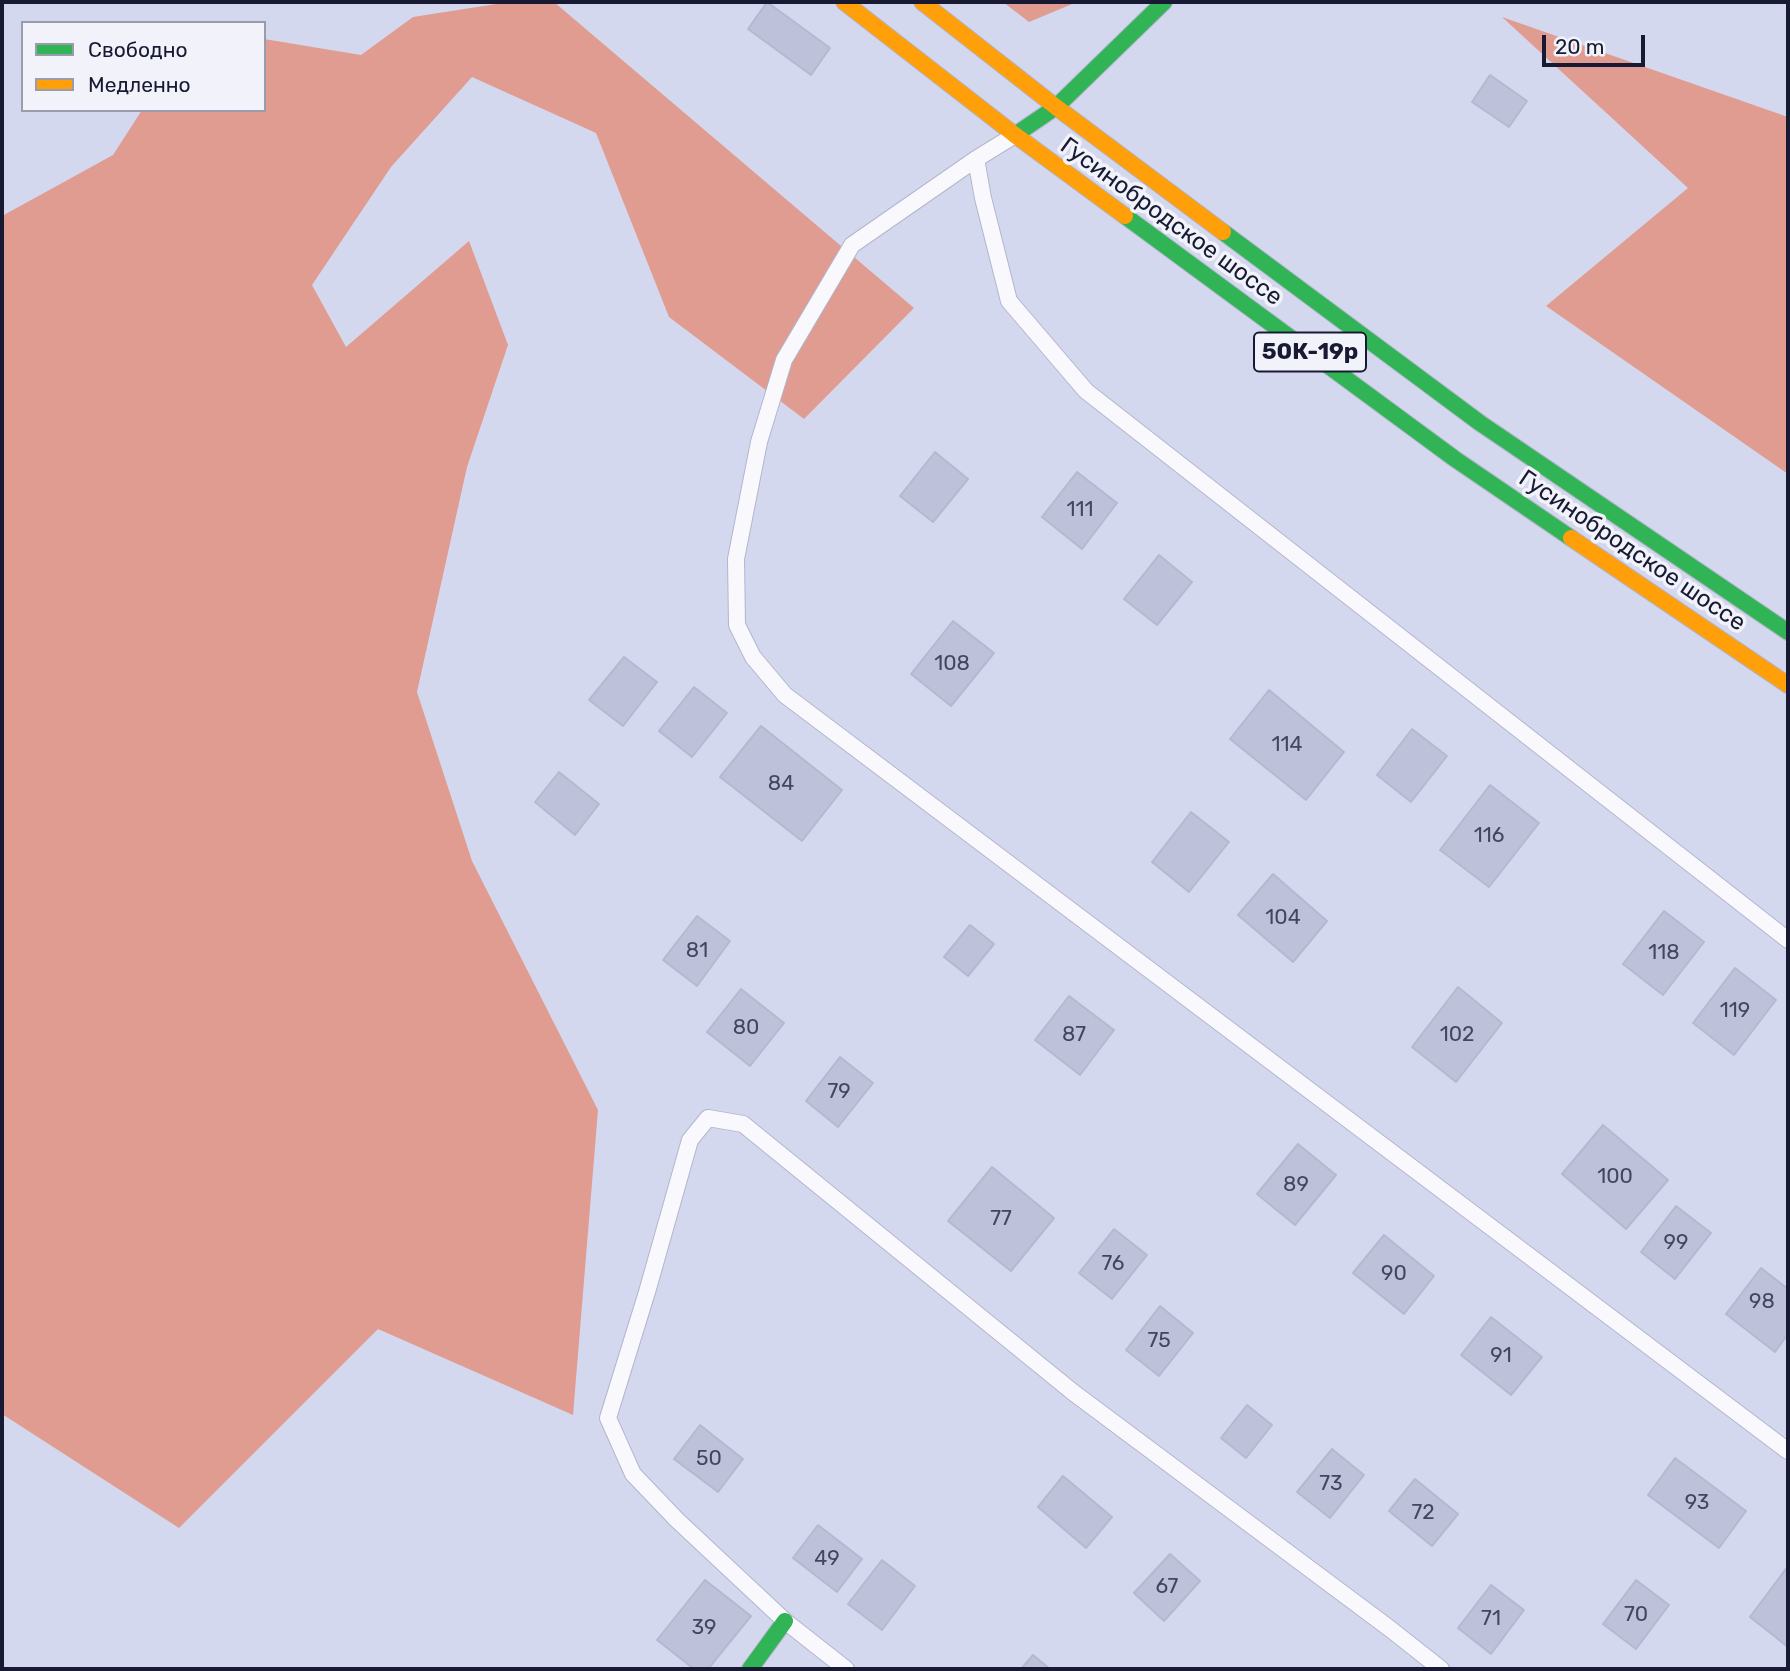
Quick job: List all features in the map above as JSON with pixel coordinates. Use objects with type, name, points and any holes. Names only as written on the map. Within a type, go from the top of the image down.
[{"type":"main road","name":"Гусинобродское шоссе","points":[[844,2],[1015,135],[1455,459],[1788,685]]},
{"type":"main road","name":"Гусинобродское шоссе","points":[[922,2],[1056,107],[1480,423],[1788,632]]},
{"type":"main road","points":[[1015,135],[1056,107],[1164,2]]},
{"type":"main road","points":[[750,1669],[785,1621]]},
{"type":"lane","points":[[1015,135],[852,245],[784,360],[759,442],[736,559],[737,625],[753,657],[785,695],[1788,1451]]},
{"type":"lane","points":[[976,159],[1009,301],[1086,391],[1788,940]]},
{"type":"lane","points":[[846,1669],[785,1621],[677,1520],[633,1474],[608,1418],[690,1140],[708,1118],[743,1124],[1074,1393],[1441,1669]]},
{"type":"shaded area","points":[[509,2],[554,2],[914,308],[804,419],[669,317],[596,133],[472,77],[391,167],[312,285],[346,347],[469,241],[508,345],[467,467],[417,692],[472,861],[598,1110],[573,1415],[378,1329],[179,1528],[2,1414],[2,216],[113,155],[141,112],[266,112],[266,39],[361,55],[413,17]]},
{"type":"shaded area","points":[[1003,2],[1077,2],[1029,22]]},
{"type":"shaded area","points":[[1502,17],[1788,117],[1788,474],[1546,306],[1688,188]]},
{"type":"building","points":[[767,2],[830,48],[811,75],[748,29]]},
{"type":"building","points":[[1490,75],[1527,101],[1509,127],[1472,102]]},
{"type":"building","points":[[935,452],[968,479],[933,522],[900,496]]},
{"type":"building","points":[[1077,472],[1117,503],[1082,549],[1042,517]]},
{"type":"building","points":[[1159,555],[1192,582],[1157,625],[1124,599]]},
{"type":"building","points":[[953,621],[994,653],[951,706],[911,674]]},
{"type":"building","points":[[624,657],[657,682],[623,726],[589,700]]},
{"type":"building","points":[[694,687],[727,713],[692,757],[659,731]]},
{"type":"building","points":[[1269,690],[1344,752],[1306,800],[1230,739]]},
{"type":"building","points":[[761,726],[842,790],[802,841],[720,777]]},
{"type":"building","points":[[1412,729],[1447,756],[1411,802],[1377,775]]},
{"type":"building","points":[[559,772],[599,804],[575,835],[535,802]]},
{"type":"building","points":[[1490,785],[1539,823],[1489,887],[1440,850]]},
{"type":"building","points":[[1191,812],[1229,842],[1189,892],[1152,862]]},
{"type":"building","points":[[1273,874],[1327,921],[1293,962],[1238,915]]},
{"type":"building","points":[[1664,911],[1704,942],[1663,995],[1623,964]]},
{"type":"building","points":[[697,916],[730,941],[697,986],[663,960]]},
{"type":"building","points":[[970,925],[994,944],[968,976],[944,957]]},
{"type":"building","points":[[1735,968],[1776,1000],[1734,1055],[1693,1023]]},
{"type":"building","points":[[1458,987],[1502,1023],[1456,1082],[1412,1047]]},
{"type":"building","points":[[741,989],[784,1023],[750,1066],[707,1032]]},
{"type":"building","points":[[1069,996],[1114,1030],[1080,1075],[1035,1040]]},
{"type":"building","points":[[840,1057],[873,1083],[838,1127],[806,1101]]},
{"type":"building","points":[[1603,1125],[1668,1180],[1626,1229],[1562,1174]]},
{"type":"building","points":[[1298,1144],[1336,1175],[1295,1225],[1257,1194]]},
{"type":"building","points":[[992,1167],[1054,1218],[1011,1271],[948,1221]]},
{"type":"building","points":[[1676,1206],[1711,1233],[1675,1279],[1641,1252]]},
{"type":"building","points":[[1114,1229],[1147,1255],[1112,1299],[1079,1273]]},
{"type":"building","points":[[1384,1235],[1434,1276],[1404,1314],[1353,1273]]},
{"type":"building","points":[[1761,1268],[1788,1289],[1788,1334],[1775,1352],[1726,1314]]},
{"type":"building","points":[[1160,1306],[1193,1333],[1159,1376],[1126,1350]]},
{"type":"building","points":[[1491,1317],[1542,1357],[1511,1395],[1461,1355]]},
{"type":"building","points":[[1247,1405],[1272,1425],[1246,1458],[1221,1438]]},
{"type":"building","points":[[700,1425],[743,1459],[718,1492],[674,1459]]},
{"type":"building","points":[[1332,1449],[1364,1475],[1330,1518],[1297,1492]]},
{"type":"building","points":[[1675,1458],[1746,1511],[1719,1548],[1648,1495]]},
{"type":"building","points":[[1063,1476],[1112,1517],[1086,1548],[1038,1507]]},
{"type":"building","points":[[1415,1479],[1458,1514],[1432,1546],[1389,1511]]},
{"type":"building","points":[[818,1525],[862,1559],[837,1592],[793,1558]]},
{"type":"building","points":[[1170,1554],[1200,1581],[1164,1621],[1134,1593]]},
{"type":"building","points":[[882,1560],[915,1586],[882,1630],[848,1604]]},
{"type":"building","points":[[1788,1566],[1788,1647],[1750,1617]]},
{"type":"building","points":[[705,1580],[751,1616],[708,1669],[694,1669],[657,1640]]},
{"type":"building","points":[[1636,1580],[1669,1605],[1636,1649],[1603,1624]]},
{"type":"building","points":[[1491,1585],[1524,1610],[1491,1654],[1458,1628]]},
{"type":"building","points":[[1033,1655],[1050,1669],[1021,1669]]},
{"type":"traffic: fast","points":[[1015,135],[1056,107],[1164,2]]},
{"type":"traffic: fast","points":[[1125,216],[1455,459],[1571,538]]},
{"type":"traffic: fast","points":[[1223,232],[1480,423],[1788,632]]},
{"type":"traffic: fast","points":[[750,1669],[785,1621]]},
{"type":"traffic: slow","points":[[844,2],[1015,135],[1125,216]]},
{"type":"traffic: slow","points":[[922,2],[1223,232]]},
{"type":"traffic: slow","points":[[1571,538],[1788,685]]}]
